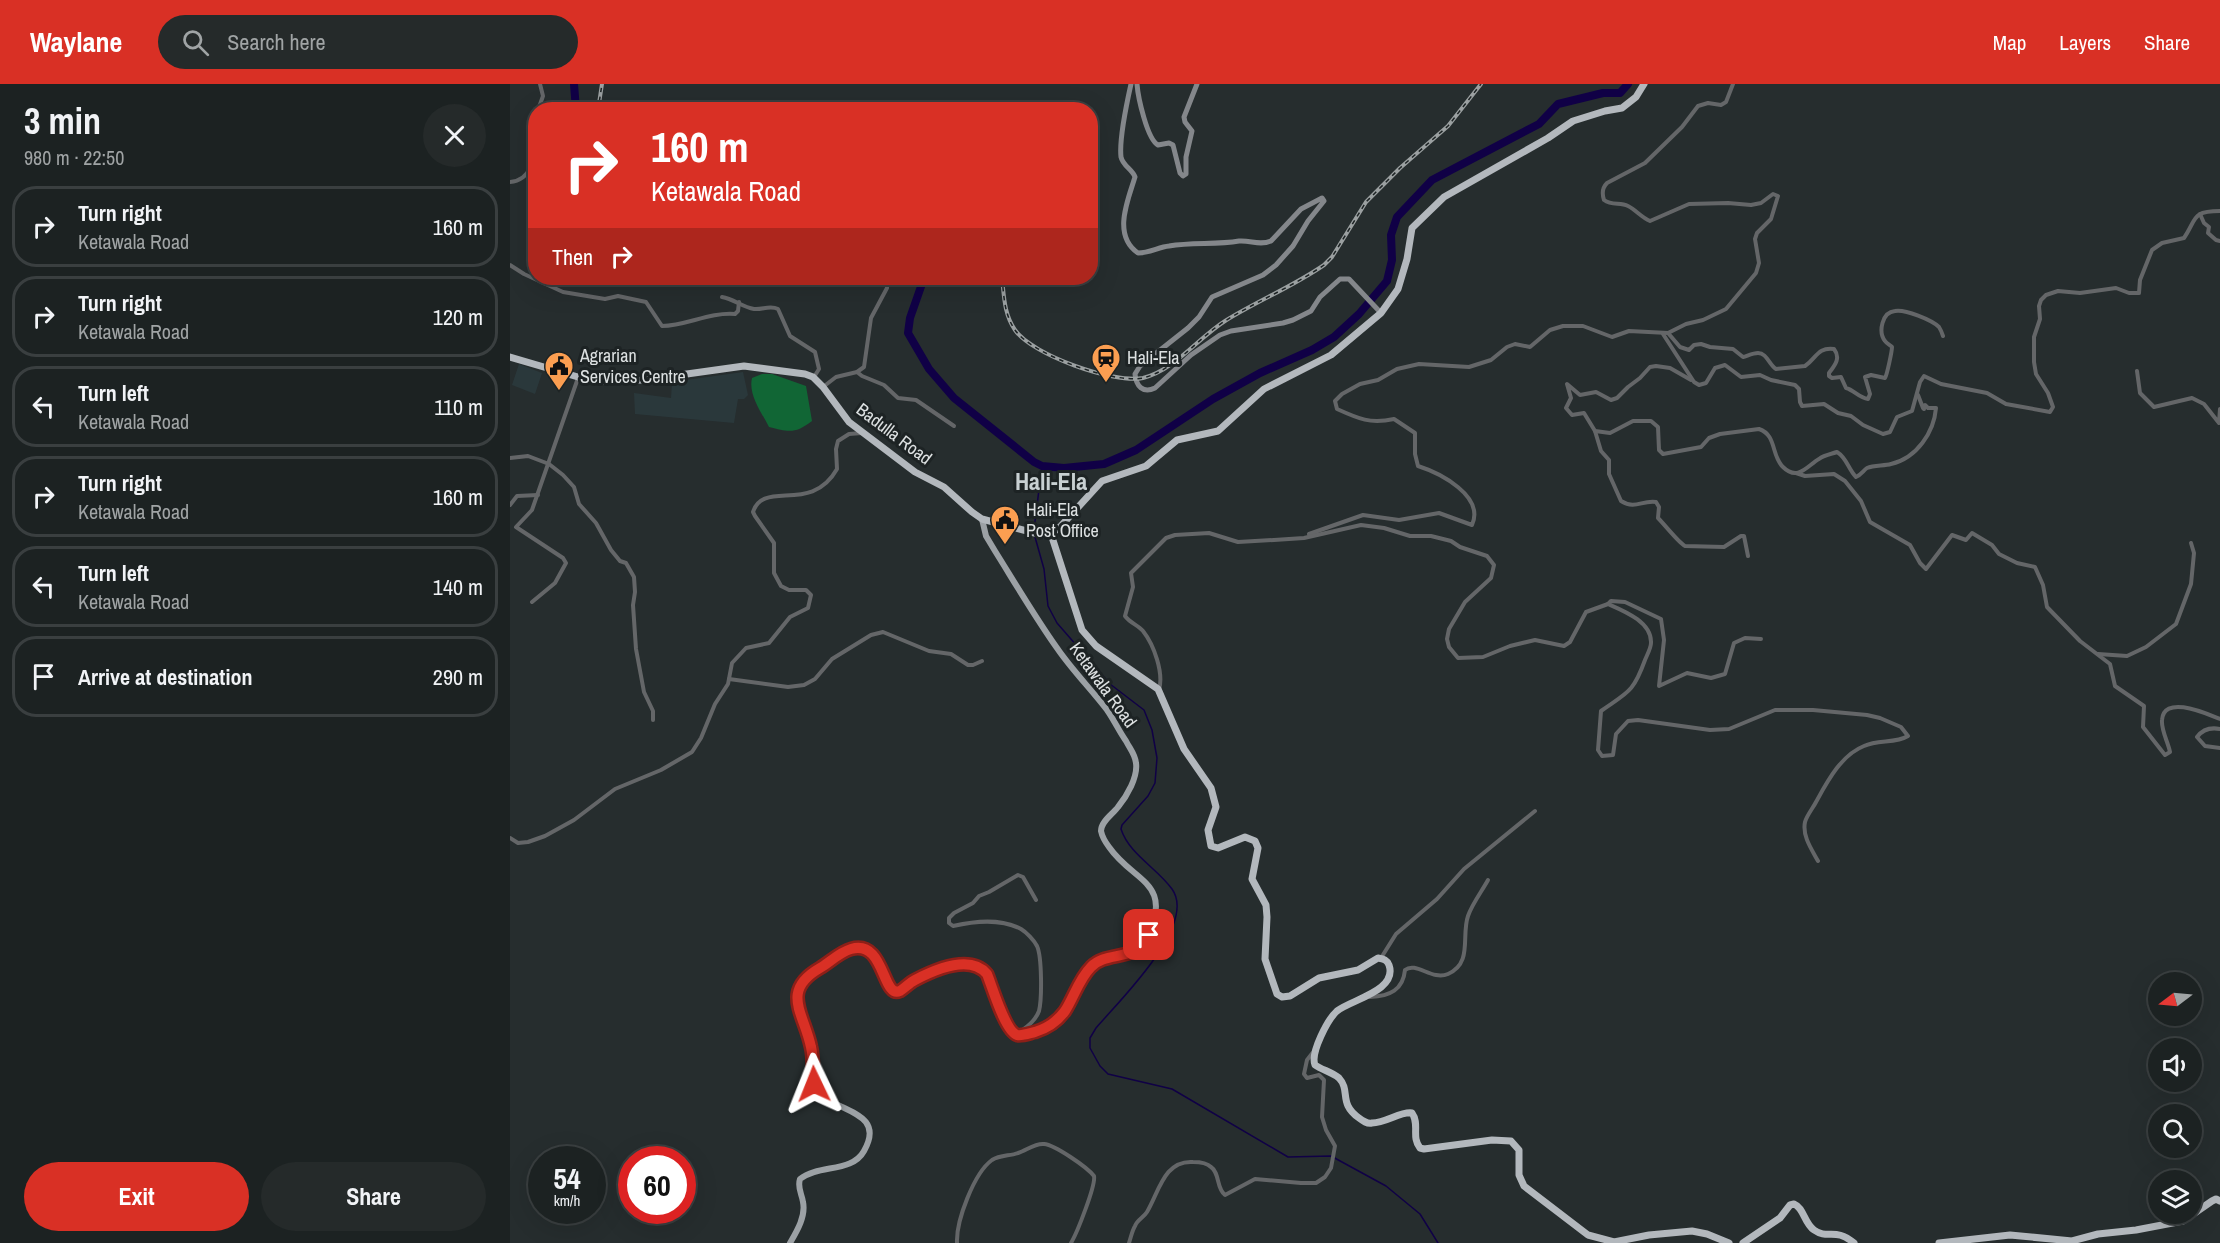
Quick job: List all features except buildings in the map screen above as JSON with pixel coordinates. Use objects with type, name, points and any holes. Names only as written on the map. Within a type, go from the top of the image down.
[{"type":"highway","points":[[1644,84],[1636,97],[1622,108],[1573,121],[1548,138],[1444,197],[1413,228],[1398,289],[1381,313],[1331,355],[1264,389],[1218,431],[1177,441],[1146,466],[1102,481],[1051,534],[1082,630],[1096,646],[1159,691],[1184,749],[1214,794],[1216,811],[1208,830],[1211,846],[1218,848],[1245,837],[1255,842],[1257,848],[1252,879],[1266,905],[1268,917],[1265,959],[1277,994],[1282,997],[1290,996],[1319,978],[1358,970],[1376,959],[1381,958],[1389,965],[1389,976],[1370,997],[1347,1005],[1335,1013],[1314,1051],[1315,1065],[1342,1081],[1347,1107],[1360,1119],[1371,1124],[1389,1120],[1407,1112],[1412,1113],[1417,1122],[1416,1141],[1420,1148],[1431,1149],[1491,1140],[1514,1142],[1519,1150],[1519,1175],[1524,1186],[1588,1235],[1614,1242],[1649,1235],[1692,1231],[1729,1243]]},
{"type":"highway","points":[[510,357],[599,381],[644,380],[744,366],[813,377]]},
{"type":"highway","name":"Badulla Road","points":[[813,377],[849,422],[915,472],[944,488],[982,519],[1042,535],[1051,534]]},
{"type":"highway","points":[[1939,1243],[2010,1235],[2072,1241],[2098,1234],[2183,1221],[2212,1200],[2220,1201]]},
{"type":"highway","points":[[1743,1243],[1780,1218],[1790,1205],[1794,1204],[1800,1208],[1808,1225],[1817,1233],[1840,1233],[1854,1243]]},
{"type":"main road","name":"Ketawala Road","points":[[982,519],[986,536],[1052,640],[1108,712],[1135,756],[1136,774],[1120,805],[1103,823],[1101,831],[1110,849],[1150,887],[1156,898],[1149,935],[1139,948],[1095,964],[1088,970],[1064,1012],[1053,1024],[1028,1034],[1016,1034]]},
{"type":"main road","points":[[790,1243],[804,1213],[798,1184],[800,1179],[818,1169],[855,1161],[864,1152],[870,1131],[858,1113],[826,1099],[818,1092],[814,1084],[812,1050],[797,1001],[797,991],[808,976],[852,949],[861,948],[880,962],[887,983],[891,990],[896,992],[914,980],[952,966],[976,966],[987,974],[1006,1022],[1016,1034]]},
{"type":"street","points":[[540,84],[543,96],[541,102]]},
{"type":"street","points":[[1131,84],[1121,157],[1135,177],[1123,226],[1125,235],[1134,250],[1144,253],[1171,245],[1205,243],[1218,245],[1244,241],[1265,244],[1271,241],[1300,209],[1322,198],[1324,201],[1308,221],[1293,246],[1276,265],[1263,275],[1212,297],[1199,317],[1188,328],[1140,366],[1135,378],[1137,385],[1150,391],[1155,388],[1191,355],[1220,335],[1231,331],[1283,323],[1311,310],[1320,297],[1340,279],[1346,278],[1381,313]]},
{"type":"street","points":[[1137,84],[1138,100],[1151,140],[1158,145],[1169,143],[1173,145],[1180,173],[1183,176],[1186,174],[1186,157],[1192,131],[1184,117],[1197,84]]},
{"type":"street","points":[[1304,538],[1363,515],[1399,520],[1439,513],[1472,525],[1474,521],[1473,509],[1462,490],[1445,477],[1418,466],[1414,433],[1394,419],[1377,423],[1362,420],[1337,409],[1335,401],[1342,394],[1360,384],[1378,380],[1397,369],[1419,364],[1469,367],[1491,360],[1507,347],[1515,344],[1530,347],[1550,330],[1563,326],[1583,326],[1612,336],[1629,331],[1663,334],[1726,309],[1749,282],[1759,263],[1755,239],[1757,233],[1771,219],[1778,196],[1773,194],[1761,203],[1751,205],[1689,204],[1650,220],[1643,218],[1631,207],[1623,204],[1610,204],[1604,200],[1603,190],[1607,183],[1645,163],[1682,127],[1698,106],[1708,103],[1720,105],[1726,102],[1733,84]]},
{"type":"street","points":[[510,182],[516,182],[528,175]]},
{"type":"street","points":[[1748,556],[1744,536],[1724,547],[1685,546],[1680,544],[1669,527],[1658,518],[1659,507],[1656,502],[1649,501],[1628,506],[1621,501],[1609,474],[1609,460],[1601,451],[1595,431],[1584,413],[1572,415],[1567,411],[1566,408],[1571,398],[1567,384],[1580,395],[1596,392],[1611,400],[1617,398],[1650,367],[1670,368],[1699,386],[1706,383],[1715,368],[1725,365],[1741,377],[1760,375],[1771,380],[1789,382],[1799,389],[1802,406],[1824,404],[1883,434],[1890,432],[1897,417],[1912,411],[1920,382],[1924,376],[1941,384],[1987,393],[2006,404],[2050,412],[2053,407],[2051,400],[2036,374],[2034,362],[2034,337],[2040,320],[2038,306],[2041,300],[2046,295],[2058,291],[2080,293],[2112,288],[2139,293],[2140,280],[2152,250],[2162,243],[2184,238],[2193,219],[2200,214],[2220,211]]},
{"type":"street","points":[[2200,214],[2204,223],[2209,227],[2208,233],[2220,241]]},
{"type":"street","points":[[510,265],[528,276]]},
{"type":"street","points":[[548,285],[563,292],[597,298],[618,296],[646,302],[662,326],[675,326],[696,318],[726,313],[735,314],[738,311],[739,302]]},
{"type":"street","points":[[823,387],[836,377],[857,372],[864,367],[871,318],[887,285]]},
{"type":"street","points":[[722,297],[752,308],[774,307],[778,309],[790,336],[815,352],[819,369],[813,377]]},
{"type":"street","points":[[1668,333],[1680,347],[1689,350],[1694,345],[1701,344],[1733,349],[1743,357],[1761,354],[1776,369],[1805,366],[1818,351],[1827,348],[1834,349],[1838,354],[1838,360],[1829,376],[1841,377],[1846,388],[1868,399],[1865,377],[1871,375],[1885,378],[1888,373],[1887,366],[1892,347],[1884,341],[1881,329],[1887,315],[1897,311],[1925,318],[1939,327],[1943,336]]},
{"type":"street","points":[[1663,334],[1694,382]]},
{"type":"street","points":[[2138,371],[2140,393],[2154,407],[2192,398],[2204,404],[2219,423],[2220,409]]},
{"type":"street","points":[[857,372],[884,385],[898,398],[916,400],[954,426]]},
{"type":"street","points":[[532,602],[555,583],[566,563],[550,548],[516,527],[532,510],[578,377]]},
{"type":"street","points":[[1792,472],[1810,468],[1820,458],[1837,452],[1843,456],[1856,477],[1867,468],[1893,464],[1904,459],[1916,451],[1927,437],[1936,411],[1936,408],[1931,406],[1928,408],[1925,405],[1924,409],[1918,394]]},
{"type":"street","points":[[1595,431],[1610,433],[1633,421],[1651,421],[1658,427],[1659,450],[1666,454],[1701,447],[1709,438],[1720,434],[1764,430],[1773,443],[1782,467],[1805,476],[1834,474],[1845,481],[1861,501],[1870,522],[1910,544],[1920,563],[1926,569],[1952,536],[1966,540],[1972,532],[1992,545],[1999,554],[2017,563],[2035,567],[2043,585],[2048,607],[2080,641],[2110,664],[2115,686],[2144,706],[2144,727],[2165,755],[2170,752],[2162,725],[2165,711],[2173,707],[2189,708],[2220,719]]},
{"type":"street","points":[[510,838],[518,843],[545,836],[574,820],[615,789],[682,759],[692,752],[729,680],[732,663],[741,652],[751,646],[769,643],[787,620],[808,608],[811,601],[811,595],[806,590],[789,590],[781,586],[774,573],[774,543],[755,516],[754,507],[774,495],[809,494],[825,485],[837,470],[838,441],[849,434],[864,433]]},
{"type":"street","points":[[510,458],[528,456],[549,464],[574,487],[579,504],[596,523],[611,550],[620,561],[626,563],[634,577],[636,649],[644,692],[653,711],[653,720]]},
{"type":"street","points":[[510,505],[517,496],[537,495]]},
{"type":"street","points":[[1159,691],[1161,686],[1159,670],[1152,646],[1142,630],[1129,621],[1125,615],[1133,587],[1131,573],[1166,538],[1175,535],[1209,534],[1238,542],[1304,538],[1361,525],[1384,528],[1410,536],[1431,536],[1487,556],[1494,565],[1491,578],[1465,602],[1449,629],[1447,639],[1449,647],[1458,658],[1483,657],[1510,646],[1535,640],[1564,646],[1570,642],[1586,612],[1611,601],[1625,602],[1661,619],[1664,640],[1659,667],[1659,686],[1687,674],[1711,678],[1725,674],[1734,643],[1745,638],[1761,639]]},
{"type":"street","points":[[2098,654],[2127,656],[2146,647],[2176,624],[2191,584],[2194,553],[2191,543]]},
{"type":"street","points":[[1608,604],[1641,623],[1649,632],[1651,644],[1638,681],[1629,692],[1601,711],[1598,750],[1602,756],[1613,755],[1616,734],[1628,721],[1638,720],[1710,730],[1729,729],[1775,710],[1813,710],[1867,715],[1896,725],[1909,734],[1902,740],[1885,741],[1857,749],[1830,776],[1805,824],[1808,844],[1818,861]]},
{"type":"street","points":[[729,680],[788,687],[804,685],[815,679],[831,658],[871,635],[883,632],[929,651],[951,654],[968,665],[982,661]]},
{"type":"street","points":[[2220,729],[2208,729],[2200,732],[2197,737],[2205,746],[2220,748]]},
{"type":"street","points":[[1381,958],[1396,934],[1437,900],[1464,869],[1535,811]]},
{"type":"street","points":[[1016,1034],[1032,1023],[1039,1010],[1040,981],[1037,946],[1023,930],[998,921],[987,920],[953,926],[949,923],[949,918],[973,903],[979,896],[1018,875],[1023,877],[1036,900]]},
{"type":"street","points":[[1370,997],[1384,996],[1396,989],[1404,980],[1405,970],[1408,967],[1413,966],[1437,976],[1447,975],[1455,969],[1464,958],[1467,916],[1488,880]]},
{"type":"street","points":[[1128,1243],[1135,1224],[1146,1215],[1157,1189],[1177,1164],[1192,1161],[1211,1166],[1215,1171],[1219,1189],[1225,1195],[1255,1179],[1316,1183],[1325,1177],[1331,1168],[1335,1146],[1322,1117],[1324,1080],[1319,1075],[1307,1078],[1304,1074],[1307,1060],[1314,1051]]},
{"type":"street","points":[[957,1243],[956,1234],[963,1211],[985,1166],[995,1158],[1045,1144],[1061,1152],[1094,1176],[1094,1186],[1087,1200],[1080,1228],[1071,1243]]},
{"type":"shaded area","points":[[519,364],[542,373],[535,394],[512,385]]},
{"type":"shaded area","points":[[743,372],[748,395],[744,399],[738,399],[734,423],[635,414],[634,393],[671,398],[672,382]]},
{"type":"green space","points":[[762,374],[772,374],[806,386],[812,421],[792,431],[769,427],[756,404],[751,384],[752,378]]},
{"type":"waterway","points":[[574,84],[575,102]]},
{"type":"waterway","points":[[922,285],[910,318],[908,333],[929,369],[954,398],[1042,466],[1064,468],[1104,464],[1136,450],[1213,399],[1260,373],[1312,350],[1334,337],[1359,314],[1387,281],[1392,260],[1391,235],[1397,217],[1432,180],[1539,124],[1558,104],[1603,93],[1620,93],[1628,84]]},
{"type":"waterway","points":[[1034,529],[1042,466]]},
{"type":"waterway","points":[[1035,537],[1044,569],[1048,606],[1057,623],[1110,684],[1144,710],[1152,730],[1157,758],[1155,783],[1148,796],[1121,829],[1130,846],[1172,889],[1177,904],[1174,922],[1165,942],[1137,982],[1096,1028],[1090,1038],[1090,1048],[1100,1066],[1108,1074],[1172,1089],[1288,1157],[1331,1156],[1386,1186],[1420,1214],[1438,1243]]},
{"type":"railway","points":[[599,102],[602,84]]},
{"type":"railway","points":[[1003,285],[1005,305],[1011,324],[1024,339],[1038,349],[1074,366],[1113,377],[1130,379],[1155,374],[1176,361],[1225,321],[1324,265],[1332,257],[1366,202],[1400,168],[1448,126],[1481,84]]},
{"type":"place","name":"Hali-Ela","points":[[1106,384]]},
{"type":"place","name":"Agrarian Services Centre","points":[[559,392]]},
{"type":"place","name":"Hali-Ela Post Office","points":[[1005,546]]},
{"type":"district","name":"Hali-Ela","points":[[1051,482]]},
{"type":"route","points":[[814,1084],[813,1055],[797,1001],[797,991],[808,976],[852,949],[861,948],[871,952],[880,962],[891,990],[896,992],[914,980],[952,966],[967,964],[983,969],[1006,1022],[1012,1031],[1022,1035],[1045,1029],[1053,1024],[1064,1012],[1091,966],[1103,960],[1132,952],[1139,948],[1149,935]]}]
